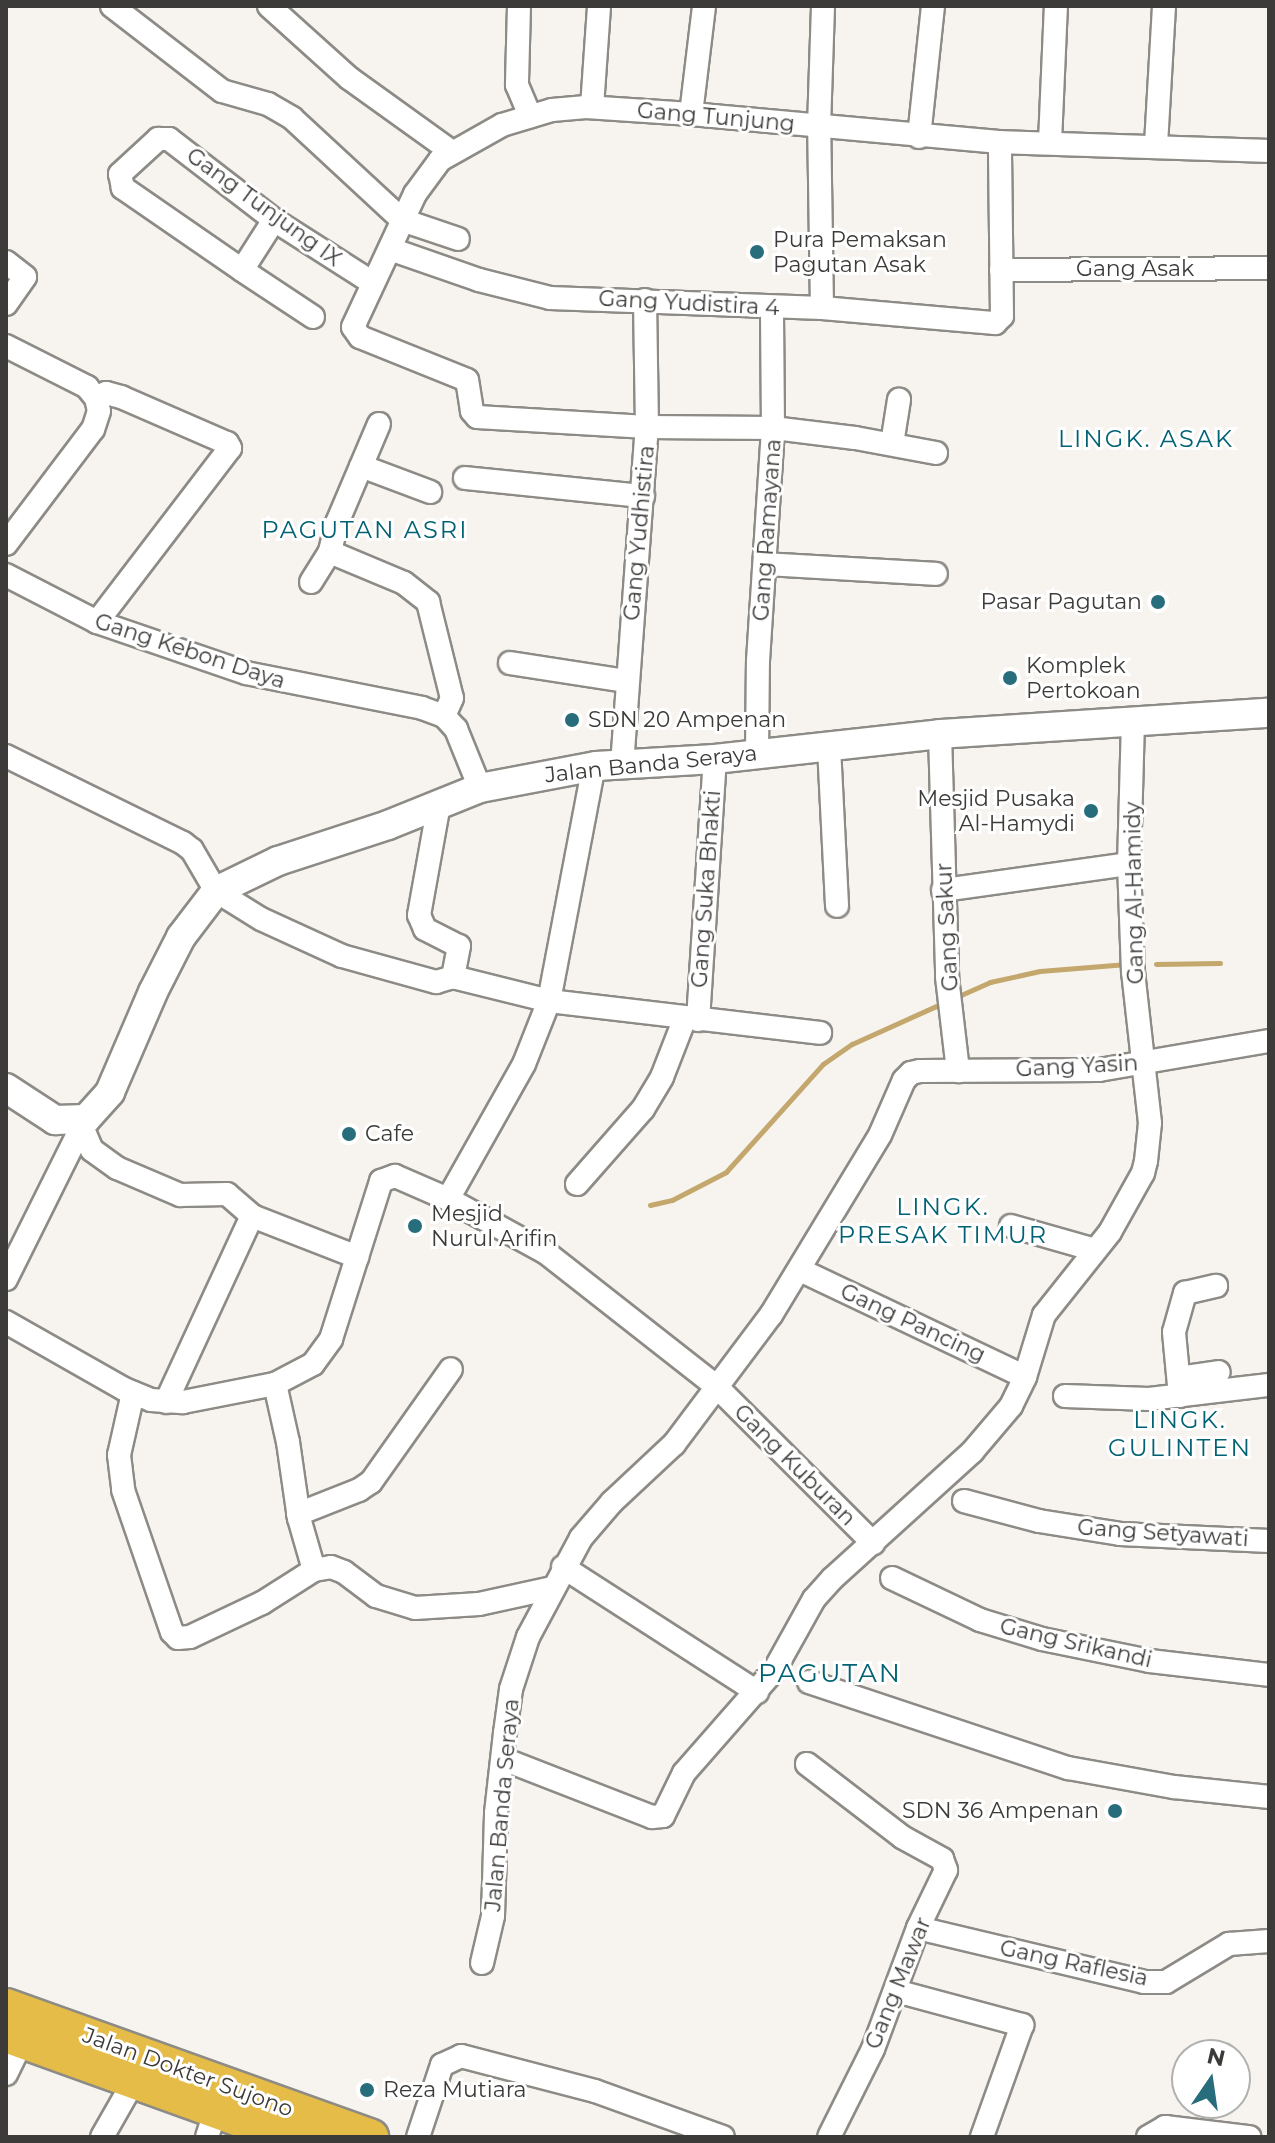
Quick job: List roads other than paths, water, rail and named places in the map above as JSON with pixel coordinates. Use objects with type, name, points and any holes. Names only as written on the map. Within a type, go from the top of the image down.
[{"type":"highway","name":"Jalan Dokter Sujono","points":[[6,2007],[255,2109],[370,2137]]},
{"type":"highway","points":[[14,2037],[134,2081],[212,2123],[255,2109],[292,2137]]},
{"type":"street","points":[[112,6],[222,91],[268,104],[292,118],[402,220],[458,239]]},
{"type":"street","points":[[269,6],[349,78],[452,152]]},
{"type":"street","points":[[519,6],[517,85],[530,116]]},
{"type":"street","points":[[592,107],[599,6]]},
{"type":"street","points":[[691,114],[704,6]]},
{"type":"street","points":[[822,308],[819,127],[823,6]]},
{"type":"street","points":[[919,137],[933,6]]},
{"type":"street","points":[[1050,142],[1056,6]]},
{"type":"street","points":[[1156,145],[1164,6]]},
{"type":"street","name":"Gang Tunjung","points":[[647,427],[481,417],[472,411],[467,380],[355,332],[353,327],[402,220],[415,194],[440,160],[502,125],[530,116],[592,107],[919,137],[1269,151]]},
{"type":"street","name":"Gang Tunjung IX","points":[[242,270],[123,188],[120,174],[158,139],[167,138],[370,289]]},
{"type":"street","points":[[1000,142],[1001,270]]},
{"type":"street","points":[[274,220],[242,270],[313,317]]},
{"type":"street","name":"Gang Yudistira 4","points":[[390,249],[521,292],[550,298],[822,308],[995,323],[1002,316],[1001,270]]},
{"type":"street","points":[[6,262],[25,277],[6,304]]},
{"type":"street","name":"Gang Asak","points":[[1001,270],[1269,268]]},
{"type":"street","name":"Gang Yudhistira","points":[[448,1199],[524,1064],[549,1001],[608,766],[626,681],[643,496],[647,427],[645,300]]},
{"type":"street","name":"Gang Ramayana","points":[[757,753],[758,661],[773,428],[772,307]]},
{"type":"street","points":[[6,346],[87,387],[96,398],[99,411],[96,425],[6,544]]},
{"type":"street","points":[[96,398],[106,393],[121,397],[227,443],[230,448],[97,622]]},
{"type":"street","points":[[892,444],[899,400]]},
{"type":"street","points":[[311,582],[330,552],[337,523],[379,424]]},
{"type":"street","points":[[647,427],[773,428],[936,453]]},
{"type":"street","points":[[361,466],[430,492]]},
{"type":"street","points":[[465,478],[643,496]]},
{"type":"street","points":[[330,552],[404,583],[428,602],[452,698],[444,716],[456,729],[480,788]]},
{"type":"street","points":[[765,564],[936,574]]},
{"type":"street","name":"Gang Kebon Daya","points":[[6,575],[97,622],[246,673],[422,708],[444,716]]},
{"type":"street","points":[[510,663],[626,681]]},
{"type":"street","name":"Jalan Banda Seraya","points":[[84,1124],[110,1092],[153,992],[181,937],[216,891],[278,861],[480,788],[608,766],[715,759],[940,734],[1269,713]]},
{"type":"street","name":"Gang Al-Hamidy","points":[[503,1759],[658,1818],[665,1813],[684,1773],[775,1669],[814,1599],[987,1436],[1006,1413],[1025,1377],[1044,1315],[1110,1232],[1143,1173],[1146,1161],[1150,1123],[1133,962],[1129,864],[1133,722]]},
{"type":"street","name":"Gang Sakur","points":[[940,734],[947,977],[958,1071]]},
{"type":"street","points":[[829,747],[837,906]]},
{"type":"street","points":[[6,756],[183,843],[192,850],[216,891],[261,919],[342,956],[436,982],[453,977],[549,1001],[820,1033]]},
{"type":"street","name":"Gang Suka Bhakti","points":[[577,1184],[643,1109],[691,1019],[715,759]]},
{"type":"street","points":[[439,804],[419,915],[428,931],[458,944],[460,952],[453,977]]},
{"type":"street","points":[[943,890],[1129,864]]},
{"type":"street","name":"Gang Yasin","points":[[931,1071],[1099,1070],[1269,1041]]},
{"type":"street","name":"Jalan Banda Seraya","points":[[482,1963],[493,1916],[496,1813],[511,1689],[528,1637],[552,1588],[591,1526],[674,1444],[800,1270],[880,1135],[904,1080],[911,1073],[931,1071]]},
{"type":"street","points":[[6,1088],[55,1120],[84,1124]]},
{"type":"street","points":[[6,1322],[133,1393],[166,1402],[211,1399],[275,1384],[313,1364],[331,1339],[357,1257],[252,1216],[227,1194],[180,1195],[117,1168],[92,1150],[84,1124]]},
{"type":"street","points":[[8,1268],[84,1124]]},
{"type":"street","name":"Gang Kuburan","points":[[357,1257],[381,1181],[395,1176],[448,1199],[545,1252],[717,1387],[873,1543]]},
{"type":"street","points":[[166,1402],[252,1216]]},
{"type":"street","points":[[1011,1226],[1095,1250]]},
{"type":"street","name":"Gang Pancing","points":[[800,1270],[1025,1377]]},
{"type":"street","points":[[1179,1387],[1174,1332],[1185,1293],[1216,1286]]},
{"type":"street","points":[[298,1514],[349,1495],[371,1482],[451,1369]]},
{"type":"street","points":[[1179,1387],[1219,1372]]},
{"type":"street","points":[[275,1384],[288,1442],[298,1514],[314,1570]]},
{"type":"street","points":[[1065,1396],[1179,1387],[1269,1385]]},
{"type":"street","points":[[133,1393],[118,1465],[130,1511],[173,1635],[190,1637],[262,1603],[314,1570],[331,1567],[344,1572],[376,1596],[415,1608],[479,1604],[552,1588]]},
{"type":"street","name":"Gang Setyawati","points":[[964,1501],[1039,1521],[1120,1534],[1269,1541]]},
{"type":"street","points":[[563,1567],[757,1692]]},
{"type":"street","name":"Gang Srikandi","points":[[892,1578],[980,1620],[1042,1639],[1150,1661],[1269,1675]]},
{"type":"street","points":[[809,1682],[1068,1768],[1174,1787],[1269,1797]]},
{"type":"street","name":"Gang Mawar","points":[[807,1764],[902,1837],[942,1859],[946,1872],[918,1928],[873,2049],[829,2137]]},
{"type":"street","name":"Gang Raflesia","points":[[918,1928],[1144,1982],[1166,1982],[1229,1944],[1269,1941]]},
{"type":"street","points":[[896,1991],[1022,2025],[982,2137]]},
{"type":"street","points":[[6,2074],[14,2037]]},
{"type":"street","points":[[418,2137],[442,2065],[457,2056],[595,2091],[676,2128],[723,2137]]},
{"type":"street","points":[[102,2137],[134,2081]]},
{"type":"street","points":[[1148,2137],[1165,2127],[1249,2137]]},
{"type":"waterway","points":[[1156,964],[1220,963]]},
{"type":"waterway","points":[[961,995],[990,982],[1040,971],[1127,964]]},
{"type":"waterway","points":[[650,1205],[672,1200],[726,1172],[823,1064],[852,1044],[943,1003]]},
{"type":"place","name":"Pura Pemaksan Pagutan Asak","points":[[757,252]]},
{"type":"place","name":"Pasar Pagutan","points":[[1158,602]]},
{"type":"place","name":"Komplek Pertokoan","points":[[1010,678]]},
{"type":"place","name":"SDN 20 Ampenan","points":[[572,720]]},
{"type":"place","name":"Mesjid Pusaka Al-Hamydi","points":[[1091,811]]},
{"type":"place","name":"Cafe","points":[[349,1134]]},
{"type":"place","name":"Mesjid Nurul Arifin","points":[[415,1226]]},
{"type":"place","name":"SDN 36 Ampenan","points":[[1115,1811]]},
{"type":"place","name":"Reza Mutiara","points":[[367,2090]]},
{"type":"district","name":"LINGK. ASAK","points":[[1146,439]]},
{"type":"district","name":"PAGUTAN ASRI","points":[[365,530]]},
{"type":"district","name":"LINGK. PRESAK TIMUR","points":[[943,1221]]},
{"type":"district","name":"LINGK. GULINTEN","points":[[1180,1434]]},
{"type":"district","name":"PAGUTAN","points":[[830,1674]]}]
